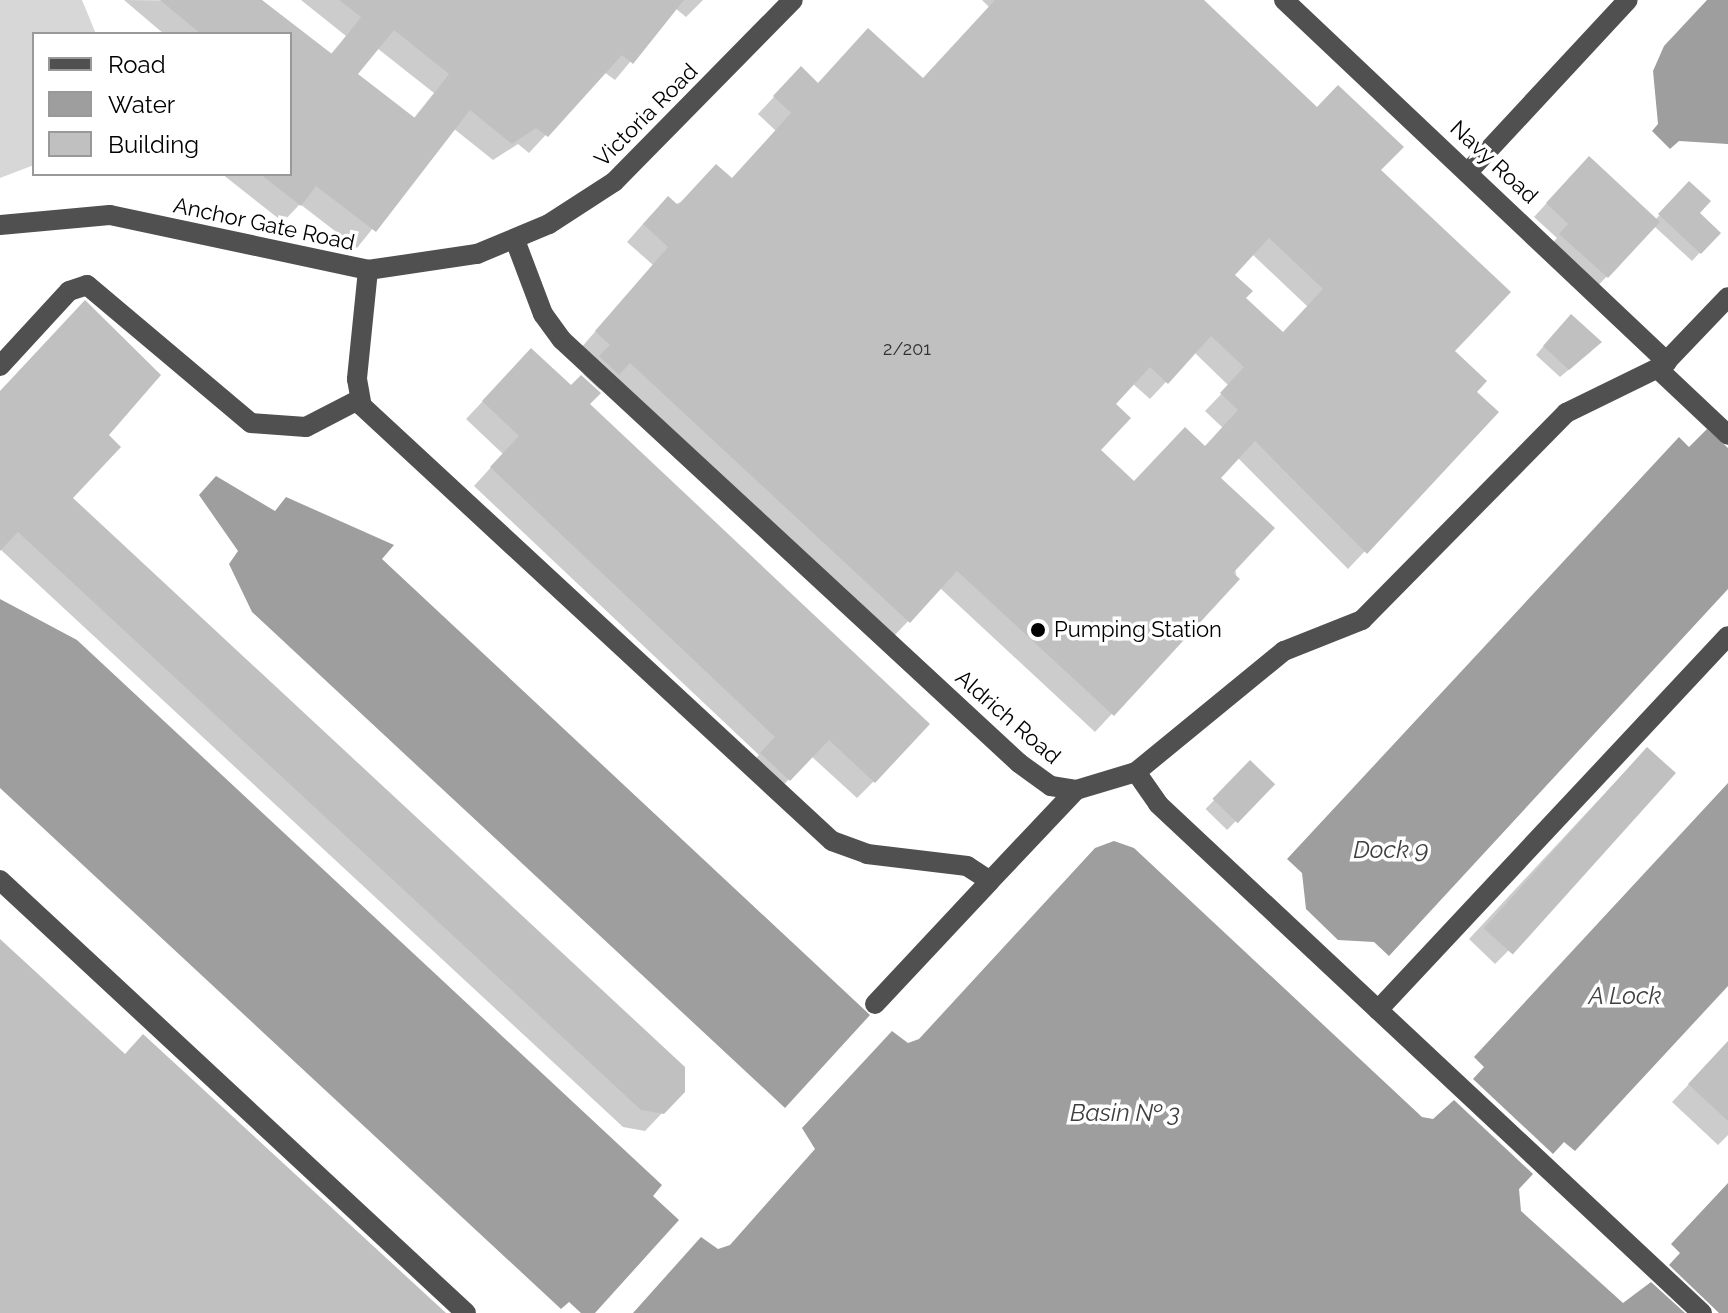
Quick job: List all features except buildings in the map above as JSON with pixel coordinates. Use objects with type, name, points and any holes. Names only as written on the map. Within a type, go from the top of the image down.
[{"type":"lane","name":"Victoria Road","points":[[515,240],[625,172],[793,0]]},
{"type":"lane","name":"Navy Road","points":[[1284,0],[1469,171],[1663,365],[1720,429]]},
{"type":"lane","points":[[1469,171],[1628,0]]},
{"type":"lane","name":"Anchor Gate Road","points":[[0,225],[110,215],[368,270],[443,262],[515,240]]},
{"type":"lane","name":"Aldrich Road","points":[[515,240],[543,314],[562,340],[1019,763],[1051,786],[1076,790]]},
{"type":"lane","points":[[358,400],[368,270]]},
{"type":"lane","points":[[0,366],[64,295],[87,285],[256,425],[306,427],[358,400]]},
{"type":"lane","points":[[875,1004],[1076,790],[1136,772],[1284,651],[1368,615],[1575,405],[1663,365],[1728,297]]},
{"type":"lane","points":[[358,400],[832,841],[867,854],[967,866],[990,881]]},
{"type":"lane","points":[[1378,1010],[1728,636]]},
{"type":"lane","points":[[1136,772],[1158,804],[1702,1313]]},
{"type":"lane","points":[[0,880],[466,1313]]},
{"type":"shaded area","points":[[0,0],[82,0],[95,32],[32,32],[32,166],[0,178]]},
{"type":"water","points":[[1707,0],[1728,0],[1728,144],[1679,141],[1670,149],[1652,131],[1658,124],[1653,71],[1664,46]]},
{"type":"water","name":"Dock 9","points":[[1707,429],[1728,448],[1728,589],[1389,956],[1374,942],[1338,940],[1306,909],[1302,873],[1287,859],[1679,437],[1689,447]]},
{"type":"water","points":[[216,476],[275,511],[286,497],[394,545],[382,559],[870,1015],[785,1108],[252,612],[229,564],[238,551],[199,495]]},
{"type":"water","points":[[0,599],[77,640],[662,1185],[653,1196],[679,1220],[595,1313],[581,1313],[569,1302],[561,1309],[0,788]]},
{"type":"water","name":"A Lock","points":[[1728,783],[1728,986],[1575,1151],[1564,1142],[1553,1154],[1473,1079],[1484,1067],[1474,1057]]},
{"type":"water","name":"Basin № 3","points":[[1114,841],[1134,848],[1422,1117],[1433,1119],[1454,1100],[1533,1174],[1519,1189],[1521,1211],[1623,1303],[1651,1282],[1685,1313],[633,1313],[701,1237],[718,1249],[730,1245],[815,1149],[802,1128],[892,1031],[908,1043],[919,1039],[1095,848]]},
{"type":"water","points":[[1728,1183],[1728,1313],[1719,1313],[1669,1265],[1680,1253],[1671,1244]]},
{"type":"place","name":"Pumping Station","points":[[1038,630]]}]
